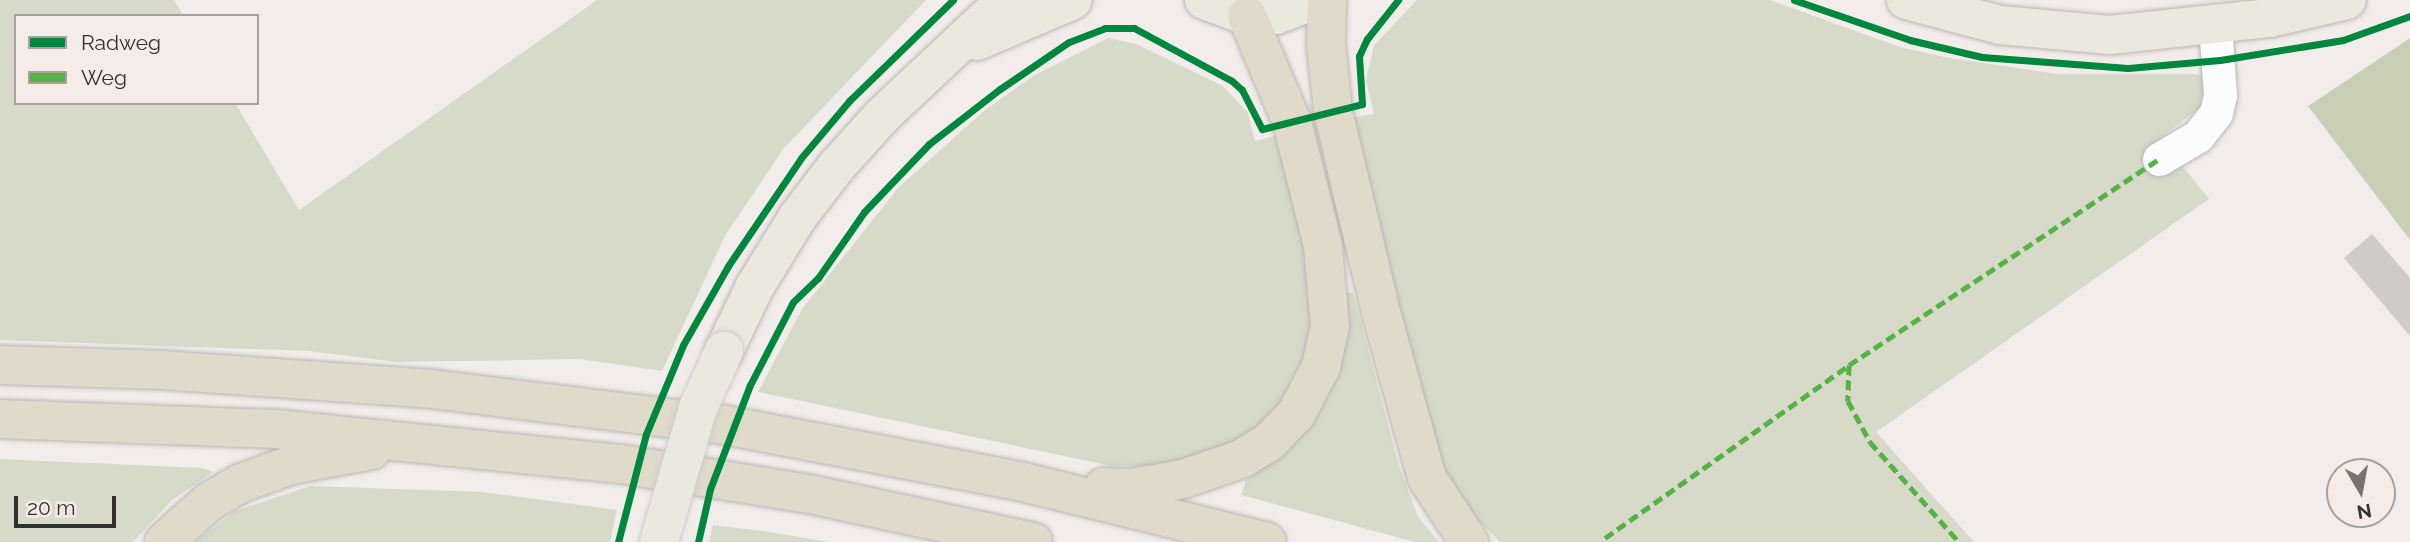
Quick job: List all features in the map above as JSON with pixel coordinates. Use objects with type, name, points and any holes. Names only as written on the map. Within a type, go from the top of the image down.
[{"type":"highway","points":[[1327,0],[1326,45],[1333,111],[1382,316],[1427,478],[1469,542]]},
{"type":"highway","points":[[1020,481],[1131,488],[1183,479],[1241,459],[1269,442],[1296,414],[1321,367],[1330,327],[1323,246],[1292,122],[1247,16]]},
{"type":"highway","points":[[0,365],[267,376],[540,400],[725,425],[1020,481],[1267,542]]},
{"type":"highway","points":[[0,419],[276,429],[432,442],[621,464],[814,495],[1033,542]]},
{"type":"highway","points":[[164,542],[210,500],[241,483],[291,465],[432,442]]},
{"type":"highway","points":[[814,495],[916,542]]},
{"type":"main road","points":[[659,542],[698,408],[754,288],[797,218],[883,115],[1006,0]]},
{"type":"main road","points":[[946,55],[1073,0]]},
{"type":"main road","points":[[1204,0],[1247,16],[1276,15],[1315,0]]},
{"type":"main road","points":[[1906,0],[2000,25],[2061,32],[2150,34],[2216,26],[2347,0]]},
{"type":"lane","points":[[2159,159],[2198,136],[2216,113],[2220,95],[2216,26]]},
{"type":"green space","points":[[0,0],[174,0],[183,14],[14,14],[14,105],[236,105],[299,210],[597,0],[926,0],[784,148],[726,234],[662,371],[579,359],[397,362],[308,351],[0,340]]},
{"type":"green space","points":[[1417,0],[1770,0],[1900,47],[1949,58],[2058,74],[2195,74],[2206,77],[2213,98],[2160,138],[2209,199],[1876,432],[1974,542],[1500,542],[1476,518],[1442,469],[1348,118],[1374,114],[1366,80],[1374,45]]},
{"type":"green space","points":[[1108,38],[1136,44],[1223,86],[1248,113],[1255,141],[1275,136],[1313,265],[1310,342],[1290,390],[1258,431],[1184,467],[1112,466],[758,392],[802,309],[898,188],[985,110],[1033,76]]},
{"type":"green space","points":[[2410,38],[2410,240],[2308,106]]},
{"type":"green space","points":[[1346,292],[1353,293],[1399,466],[1418,517],[1439,542],[1415,542],[1241,495],[1246,480],[1289,450],[1319,413],[1328,393]]},
{"type":"green space","points":[[0,459],[203,468],[213,472],[172,500],[133,542],[0,542]]},
{"type":"green space","points":[[310,486],[483,492],[617,510],[610,542],[195,542],[235,511]]},
{"type":"green space","points":[[713,525],[762,531],[830,542],[709,542]]},
{"type":"building","points":[[2372,234],[2410,278],[2410,336],[2344,258]]},
{"type":"marked path","points":[[1605,538],[1849,365],[2159,159]]},
{"type":"marked path","points":[[1849,365],[1848,401],[1870,442],[1959,542]]},
{"type":"cycle path","points":[[618,542],[646,434],[683,345],[728,266],[801,158],[849,101],[953,0]]},
{"type":"cycle path","points":[[698,542],[710,489],[750,385],[793,302],[818,278],[864,212],[929,144],[1000,89],[1069,42],[1105,28],[1134,28],[1232,81],[1242,90],[1262,129],[1362,104],[1359,56],[1367,39],[1398,0]]},
{"type":"cycle path","points":[[1794,0],[1910,40],[1982,57],[2128,68],[2220,60],[2343,40],[2410,16]]}]
